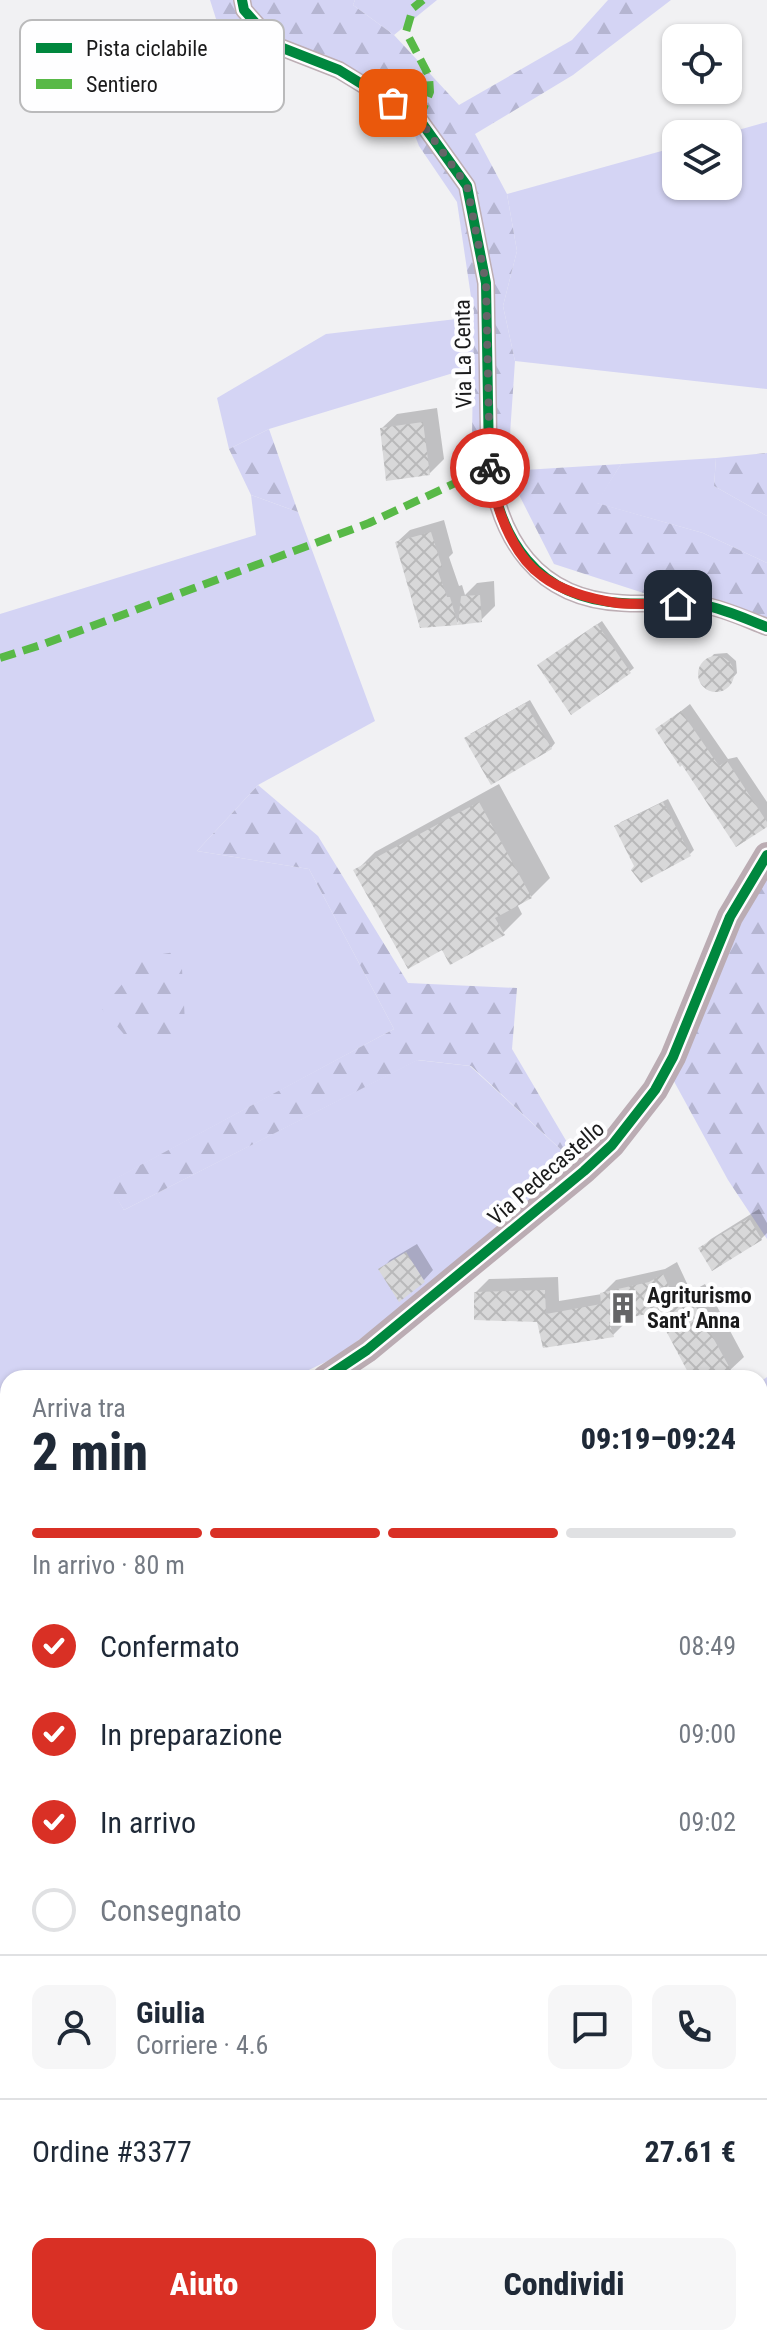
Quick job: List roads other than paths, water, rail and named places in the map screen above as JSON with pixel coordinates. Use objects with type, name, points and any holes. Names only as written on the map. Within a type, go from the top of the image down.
[{"type":"street","name":"Via La Centa","points":[[242,0],[244,10],[253,20]]},
{"type":"street","name":"Via La Centa","points":[[284,49],[339,70],[419,119],[467,186],[486,283],[491,481],[506,526],[528,563],[542,577],[569,591],[597,599],[620,603],[698,605],[716,608],[767,627]]},
{"type":"street","name":"Via Pedecastello","points":[[337,1370],[367,1350],[612,1145],[655,1090],[673,1057],[730,917],[767,855]]},
{"type":"place","name":"Agriturismo Sant' Anna","points":[[623,1308]]}]
